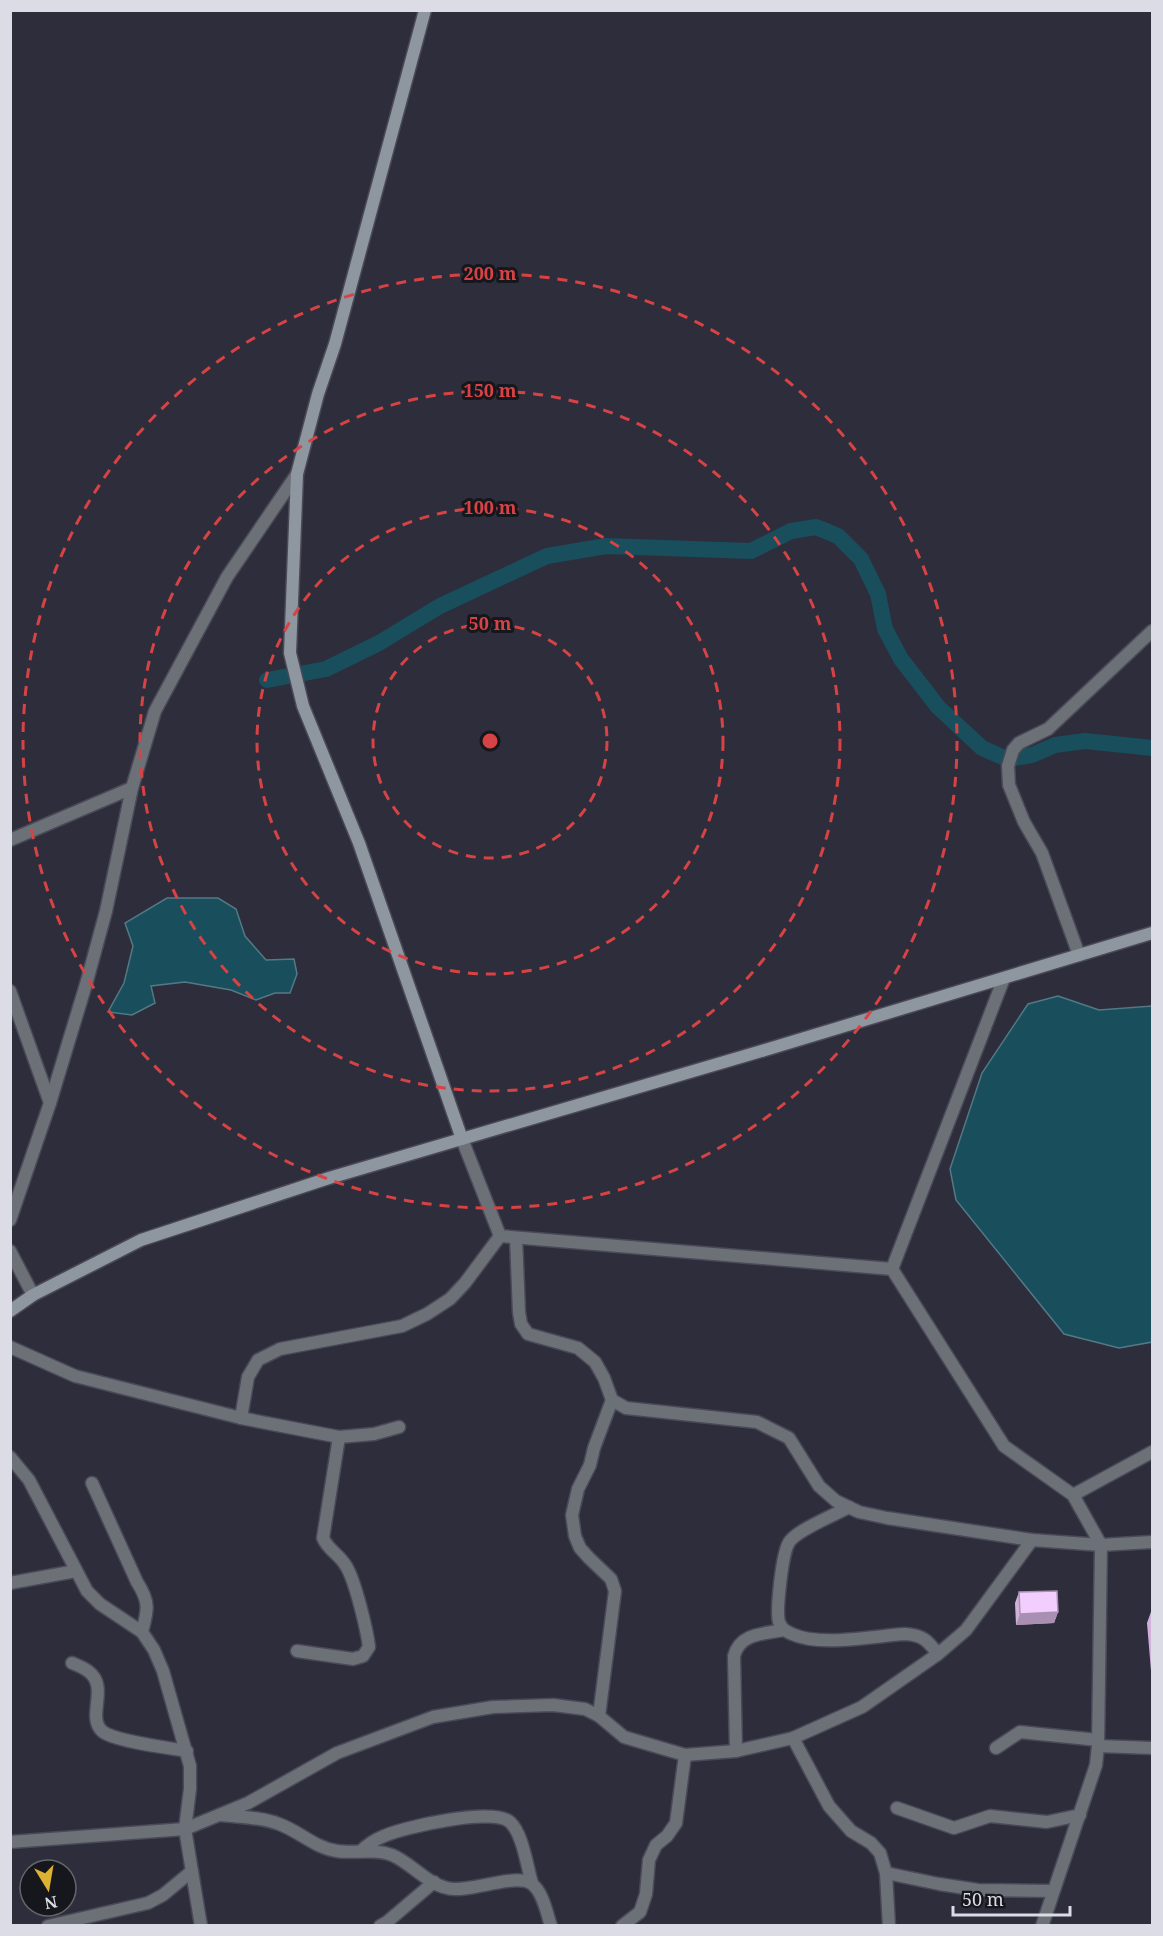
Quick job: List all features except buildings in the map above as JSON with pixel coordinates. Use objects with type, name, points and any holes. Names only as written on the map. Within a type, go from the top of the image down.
[{"type":"main road","points":[[425,10],[338,333],[318,394],[297,474],[290,653],[303,706],[359,843],[462,1139]]},
{"type":"main road","points":[[10,1311],[33,1295],[141,1240],[329,1178],[1152,933]]},
{"type":"street","points":[[10,1220],[71,1038],[106,911],[132,788],[154,711],[227,577],[297,474]]},
{"type":"street","points":[[1079,955],[1042,853],[1024,822],[1009,785],[1008,766],[1013,750],[1019,743],[1047,729],[1152,631]]},
{"type":"street","points":[[10,840],[132,788]]},
{"type":"street","points":[[892,1269],[1004,978]]},
{"type":"street","points":[[10,991],[50,1103]]},
{"type":"street","points":[[462,1139],[500,1236]]},
{"type":"street","points":[[500,1236],[892,1269]]},
{"type":"street","points":[[241,1418],[248,1377],[258,1360],[280,1348],[402,1326],[427,1314],[450,1299],[465,1283],[500,1236]]},
{"type":"street","points":[[516,1238],[521,1324],[528,1334],[578,1348],[595,1362],[612,1400],[626,1408],[757,1422],[789,1438],[819,1485],[836,1501],[859,1512],[1032,1540],[1101,1545],[1152,1542]]},
{"type":"street","points":[[10,1251],[33,1295]]},
{"type":"street","points":[[892,1269],[1004,1446],[1073,1495],[1101,1545],[1096,1765],[1042,1926]]},
{"type":"street","points":[[10,1347],[75,1376],[241,1418],[339,1437],[374,1434],[399,1427]]},
{"type":"street","points":[[599,1716],[615,1591],[611,1579],[580,1548],[575,1536],[572,1515],[578,1489],[590,1465],[612,1400]]},
{"type":"street","points":[[297,1651],[353,1659],[363,1656],[369,1647],[348,1568],[337,1553],[327,1547],[323,1538],[339,1437]]},
{"type":"street","points":[[1073,1495],[1152,1452]]},
{"type":"street","points":[[10,1457],[29,1480],[87,1591],[100,1604],[141,1632],[154,1650],[164,1671],[190,1766],[190,1789],[185,1829],[201,1926]]},
{"type":"street","points":[[92,1483],[137,1582],[146,1594],[147,1612],[141,1632]]},
{"type":"street","points":[[784,1630],[777,1612],[788,1542],[849,1507]]},
{"type":"street","points":[[10,1842],[185,1829],[248,1803],[337,1753],[433,1717],[493,1707],[553,1705],[585,1709],[599,1716],[624,1737],[685,1755],[736,1751],[793,1738],[862,1707],[938,1654],[966,1629],[1032,1540]]},
{"type":"street","points":[[10,1583],[76,1571]]},
{"type":"street","points":[[736,1751],[734,1656],[736,1647],[750,1636],[784,1630],[806,1639],[820,1641],[917,1635],[924,1638],[938,1654]]},
{"type":"street","points":[[72,1663],[89,1672],[96,1681],[98,1690],[96,1721],[102,1731],[113,1737],[187,1751]]},
{"type":"street","points":[[996,1748],[1020,1732],[1152,1749]]},
{"type":"street","points":[[793,1738],[829,1806],[851,1831],[871,1843],[880,1853],[886,1873],[889,1926]]},
{"type":"street","points":[[622,1926],[640,1912],[646,1894],[649,1860],[656,1845],[667,1836],[676,1823],[685,1755]]},
{"type":"street","points":[[897,1808],[954,1828],[990,1816],[1047,1822],[1080,1815]]},
{"type":"street","points":[[219,1815],[279,1823],[305,1839],[336,1851],[375,1851],[392,1855],[446,1888],[461,1890],[476,1885],[523,1880],[532,1883]]},
{"type":"street","points":[[361,1851],[371,1842],[403,1829],[453,1819],[501,1818],[509,1821],[516,1829],[532,1883],[537,1889],[551,1926]]},
{"type":"street","points":[[48,1926],[148,1903],[163,1895],[192,1871]]},
{"type":"street","points":[[886,1873],[978,1890],[1053,1891]]},
{"type":"street","points":[[380,1926],[434,1882]]},
{"type":"water","points":[[167,898],[218,898],[236,909],[245,936],[266,960],[294,959],[297,974],[290,993],[275,993],[256,1000],[231,990],[185,982],[151,986],[155,1003],[132,1015],[108,1012],[124,983],[133,946],[125,923]]},
{"type":"water","points":[[1058,996],[1099,1010],[1152,1006],[1152,1342],[1119,1348],[1064,1334],[956,1200],[950,1169],[982,1073],[1028,1004]]},
{"type":"waterway","points":[[267,680],[326,669],[379,643],[440,606],[547,556],[606,546],[751,551],[791,531],[816,527],[838,536],[861,559],[878,594],[885,629],[901,659],[938,707],[982,748],[1007,759],[1032,755],[1055,745],[1085,741],[1152,748]]}]
